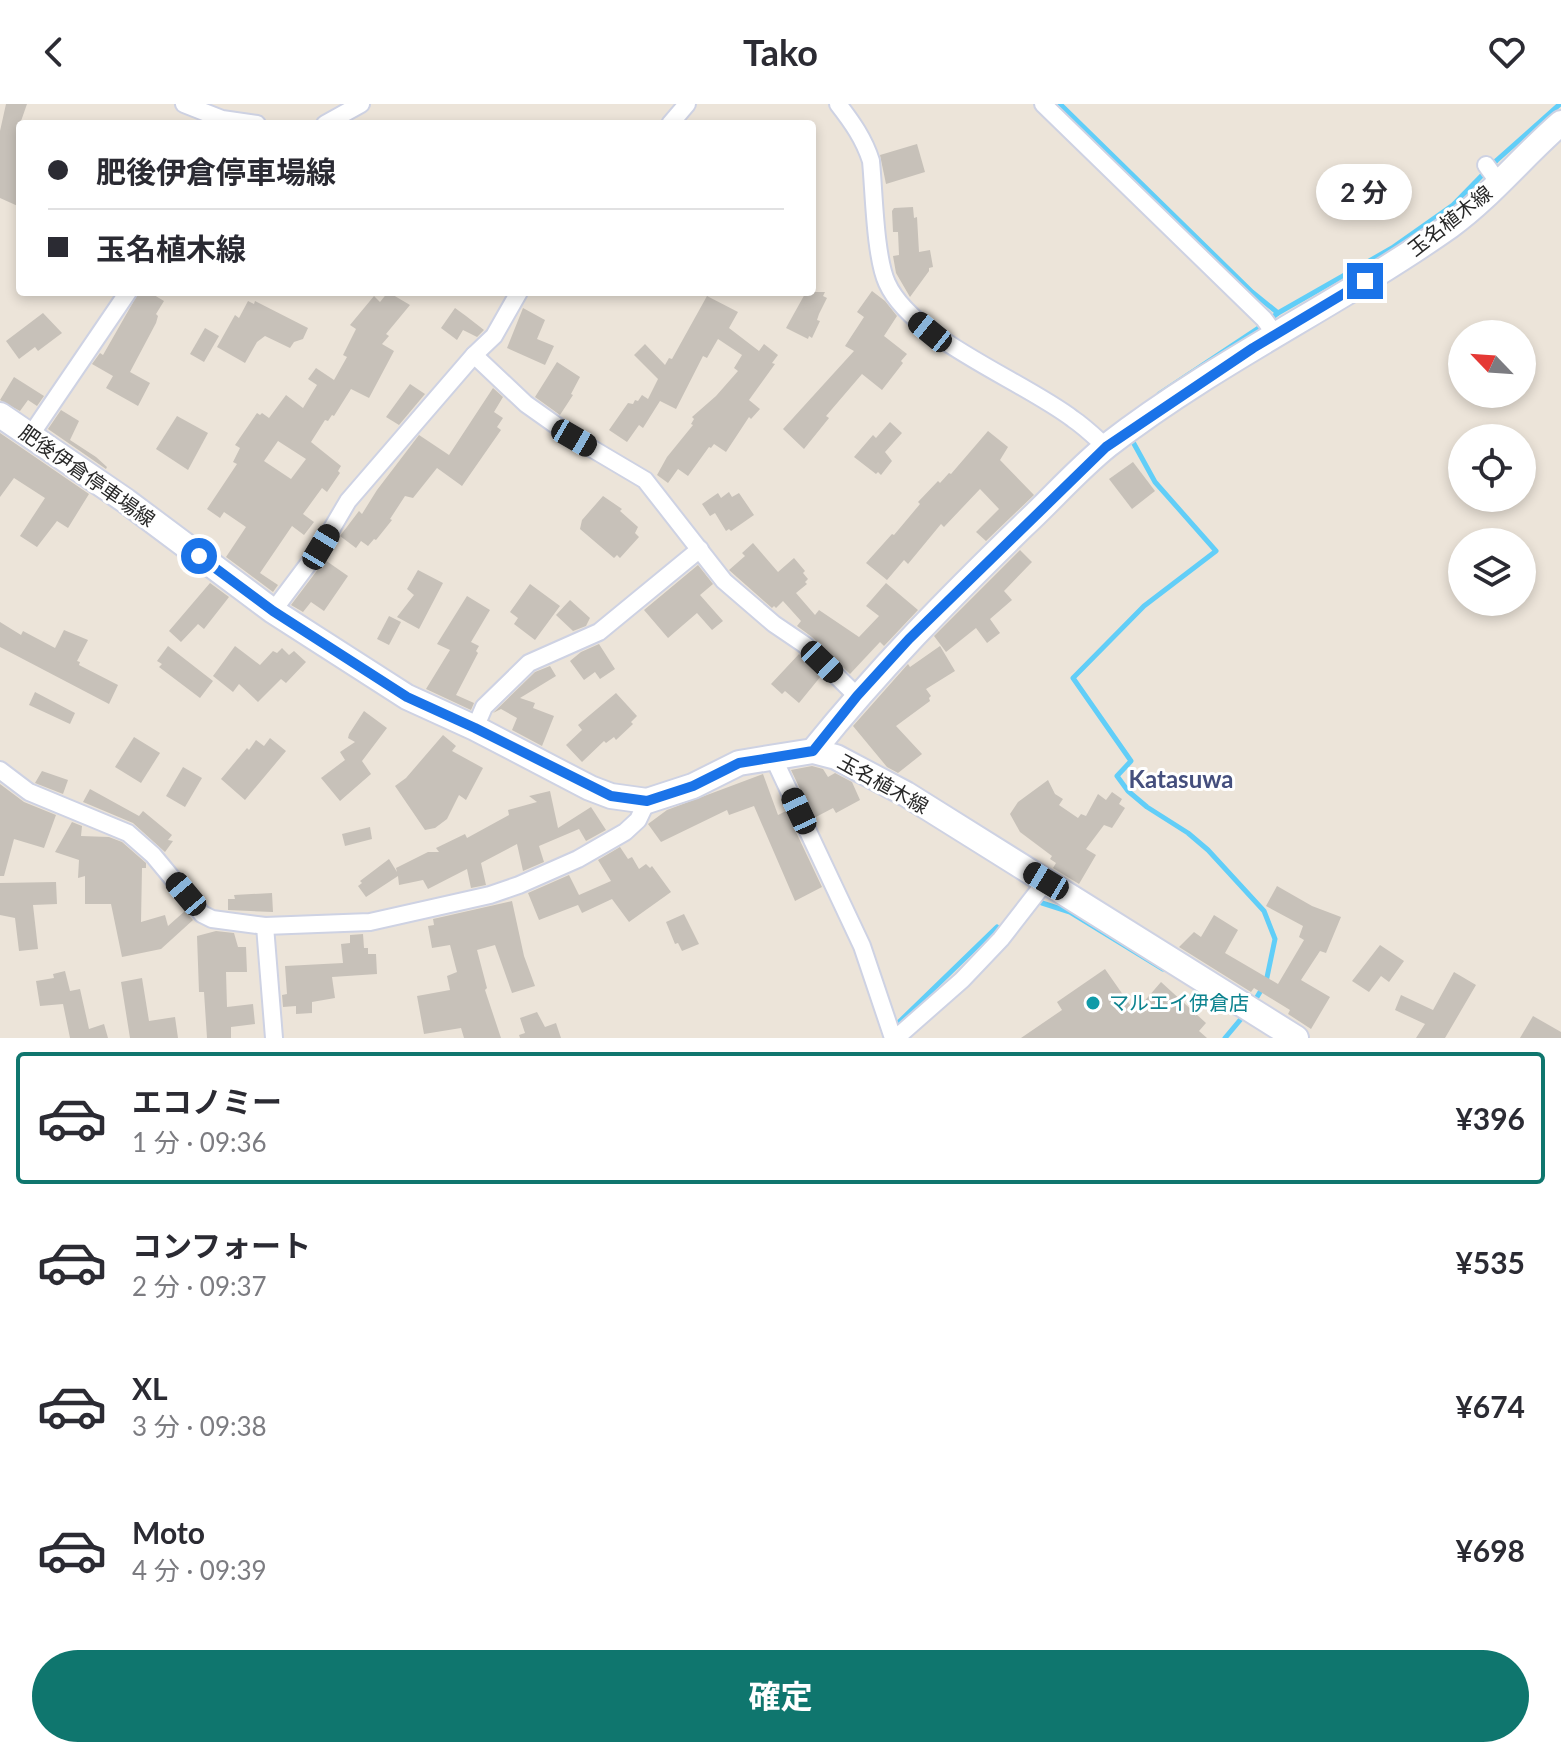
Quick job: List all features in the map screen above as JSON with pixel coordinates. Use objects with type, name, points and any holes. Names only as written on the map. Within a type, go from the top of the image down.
[{"type":"main road","name":"玉名植木線","points":[[1296,1038],[873,774],[836,757],[813,751],[857,696],[978,569],[1106,447],[1269,327],[1388,268],[1453,223],[1493,174],[1561,123]]},
{"type":"main road","name":"肥後伊倉停車場線","points":[[0,415],[126,501],[273,611],[407,697],[475,728],[590,788],[611,796],[647,801],[693,786],[739,763],[813,751]]},
{"type":"street","points":[[184,104],[217,120]]},
{"type":"street","points":[[332,120],[361,104]]},
{"type":"street","points":[[673,120],[687,104]]},
{"type":"street","points":[[838,104],[854,125],[871,161],[881,261],[886,282],[903,310],[930,332],[1073,418],[1106,447]]},
{"type":"street","points":[[1043,104],[1269,327]]},
{"type":"street","points":[[30,436],[125,296]]},
{"type":"street","points":[[273,611],[321,547],[348,501],[494,336],[517,296]]},
{"type":"street","points":[[474,355],[526,404],[574,438],[645,480],[724,581],[774,624],[805,645],[857,696]]},
{"type":"street","points":[[475,728],[484,707],[529,663],[599,632],[700,549]]},
{"type":"street","points":[[773,757],[862,946],[894,1038],[962,980],[1001,939],[1046,881]]},
{"type":"street","points":[[0,770],[29,792],[128,833],[153,855],[202,914],[212,919],[265,926],[370,922],[490,895],[578,859],[625,832],[638,820],[647,801]]},
{"type":"street","points":[[265,926],[274,1038]]},
{"type":"building","points":[[6,104],[27,104],[21,120],[16,120],[16,205],[0,198],[0,131]]},
{"type":"building","points":[[917,144],[925,172],[886,184],[880,155]]},
{"type":"building","points":[[913,207],[914,218],[917,217],[919,252],[930,250],[933,267],[929,268],[910,297],[896,273],[893,256],[899,255],[898,232],[893,232],[892,211],[894,208]]},
{"type":"building","points":[[872,291],[897,316],[884,336],[907,354],[882,390],[862,374],[826,416],[829,418],[804,449],[783,429],[854,351],[845,346],[864,317],[857,312]]},
{"type":"building","points":[[825,292],[823,296],[827,298],[812,338],[786,328],[804,296]]},
{"type":"building","points":[[137,296],[156,296],[164,301],[130,372],[150,383],[138,406],[106,388],[113,376],[92,364],[100,353],[103,355]]},
{"type":"building","points":[[374,296],[380,302],[385,296],[395,296],[410,305],[386,334],[389,336],[382,344],[394,351],[369,398],[351,389],[334,416],[325,420],[311,442],[341,466],[340,473],[327,492],[322,488],[303,514],[314,522],[304,535],[292,526],[260,573],[278,585],[273,592],[226,557],[246,527],[224,512],[220,518],[207,509],[237,464],[233,462],[240,448],[235,445],[257,413],[269,418],[286,395],[303,408],[317,385],[308,379],[316,368],[334,380],[347,357],[343,355],[356,329],[350,325]],"holes":[[[278,441],[306,459],[291,479],[264,461]]]},
{"type":"building","points":[[707,296],[738,312],[729,328],[759,351],[764,344],[778,355],[749,400],[760,409],[751,419],[749,417],[726,452],[714,444],[688,476],[678,469],[668,483],[657,475],[667,457],[693,425],[692,417],[738,371],[734,368],[742,355],[718,339],[707,358],[703,356],[676,409],[660,401],[643,428],[639,425],[627,442],[609,430],[628,403],[633,404],[642,395],[648,399],[658,379],[634,355],[645,344],[665,365],[669,358],[672,359]]},
{"type":"building","points":[[248,301],[254,304],[255,301],[308,328],[303,339],[294,342],[290,348],[265,336],[257,342],[245,363],[217,347],[235,315],[239,318]]},
{"type":"building","points":[[455,308],[484,330],[477,337],[463,330],[457,340],[441,328]]},
{"type":"building","points":[[523,308],[545,320],[537,339],[554,346],[545,365],[507,348]]},
{"type":"building","points":[[43,313],[62,333],[38,351],[35,347],[19,359],[6,341]]},
{"type":"building","points":[[205,328],[219,336],[204,362],[190,354]]},
{"type":"building","points":[[557,362],[580,377],[560,415],[535,397]]},
{"type":"building","points":[[14,377],[44,396],[37,406],[28,400],[20,411],[0,400]]},
{"type":"building","points":[[410,384],[425,394],[399,425],[386,417]]},
{"type":"building","points":[[493,388],[503,397],[494,412],[503,418],[497,427],[501,430],[462,486],[437,468],[413,498],[405,496],[392,520],[368,546],[361,541],[356,548],[340,536],[359,511],[362,514],[419,435],[449,455]]},
{"type":"building","points":[[61,410],[79,421],[70,440],[96,457],[106,469],[48,429]]},
{"type":"building","points":[[177,416],[208,433],[188,470],[156,449]]},
{"type":"building","points":[[890,422],[902,433],[885,452],[892,461],[881,475],[876,474],[854,457],[873,435],[876,438]]},
{"type":"building","points":[[988,431],[1008,447],[1000,460],[1034,495],[986,541],[976,532],[999,509],[980,489],[944,527],[941,524],[908,564],[904,560],[887,580],[866,563],[894,535],[920,504],[918,502],[938,481],[940,483],[951,474]]},
{"type":"building","points":[[0,433],[89,494],[68,528],[57,521],[37,547],[20,536],[45,498],[14,478],[0,497]]},
{"type":"building","points":[[1133,462],[1155,491],[1132,509],[1109,479]]},
{"type":"building","points":[[729,492],[732,497],[739,493],[754,515],[731,531],[726,531],[715,513],[710,516],[702,504],[718,493],[721,498]]},
{"type":"building","points":[[603,496],[622,509],[620,511],[638,527],[635,533],[639,537],[620,558],[617,555],[614,558],[580,529],[582,520]]},
{"type":"building","points":[[753,543],[778,572],[794,558],[808,579],[807,584],[796,593],[815,615],[819,610],[859,637],[879,616],[866,606],[886,583],[918,610],[884,646],[880,642],[850,674],[797,626],[801,621],[783,601],[772,608],[729,570],[745,556],[742,553]]},
{"type":"building","points":[[1020,550],[1032,562],[1004,591],[1012,600],[990,619],[1000,633],[987,643],[976,628],[946,652],[934,636]]},
{"type":"building","points":[[325,560],[348,576],[324,611],[311,602],[303,612],[291,605]]},
{"type":"building","points":[[698,565],[713,584],[700,595],[723,621],[712,630],[697,613],[668,638],[644,610]]},
{"type":"building","points":[[418,570],[443,583],[419,629],[397,617],[414,595],[407,589]]},
{"type":"building","points":[[210,583],[229,597],[204,629],[198,624],[181,642],[169,631]]},
{"type":"building","points":[[530,584],[560,606],[535,640],[514,624],[518,618],[510,612]]},
{"type":"building","points":[[467,596],[490,610],[471,642],[479,646],[478,653],[456,695],[474,703],[471,710],[426,689],[450,650],[437,644]]},
{"type":"building","points":[[570,600],[590,618],[586,626],[573,631],[556,615]]},
{"type":"building","points":[[389,616],[401,622],[389,645],[377,639]]},
{"type":"building","points":[[0,622],[21,635],[23,631],[55,648],[64,630],[88,640],[77,661],[79,665],[118,685],[109,704],[0,647]]},
{"type":"building","points":[[599,644],[615,669],[600,679],[595,672],[584,680],[570,661]]},
{"type":"building","points":[[168,646],[213,681],[200,698],[159,667],[162,664],[157,661]]},
{"type":"building","points":[[235,646],[260,665],[273,651],[277,653],[282,648],[289,655],[294,651],[306,662],[286,683],[281,679],[258,702],[239,684],[233,692],[213,676]]},
{"type":"building","points":[[940,646],[955,671],[926,689],[931,696],[930,701],[896,726],[922,754],[898,773],[887,767],[853,726],[908,664],[910,667]]},
{"type":"building","points":[[799,654],[821,676],[799,703],[771,684]]},
{"type":"building","points":[[550,666],[556,676],[520,698],[535,703],[533,708],[554,716],[542,746],[512,730],[517,718],[501,709],[493,713],[535,672]]},
{"type":"building","points":[[35,692],[75,713],[70,724],[29,705]]},
{"type":"building","points":[[616,693],[637,716],[616,740],[614,737],[606,743],[604,741],[582,762],[566,745],[582,730],[578,725]]},
{"type":"building","points":[[364,711],[387,728],[362,761],[371,774],[340,801],[321,778],[345,760],[340,752],[355,742],[348,738],[349,734]]},
{"type":"building","points":[[443,735],[456,746],[452,751],[483,768],[466,800],[459,795],[447,819],[435,828],[425,830],[395,786],[406,778]]},
{"type":"building","points":[[134,737],[160,753],[141,783],[115,767]]},
{"type":"building","points":[[270,738],[286,751],[245,800],[221,779],[256,740],[264,746]]},
{"type":"building","points":[[812,766],[823,769],[828,777],[835,773],[852,782],[860,800],[836,813],[833,808],[814,818],[791,770]]},
{"type":"building","points":[[183,767],[202,778],[185,807],[166,796]]},
{"type":"building","points":[[42,771],[68,780],[63,794],[35,783]]},
{"type":"building","points":[[763,774],[778,815],[786,811],[822,887],[795,901],[754,806],[729,815],[727,810],[661,842],[648,824],[667,810]]},
{"type":"building","points":[[1048,780],[1055,794],[1063,799],[1059,805],[1078,818],[1081,814],[1086,816],[1098,794],[1106,800],[1112,792],[1122,799],[1119,804],[1125,808],[1112,828],[1104,825],[1086,849],[1096,855],[1079,884],[1053,868],[1056,863],[1050,859],[1052,856],[1020,832],[1010,814],[1018,802]]},
{"type":"building","points":[[0,784],[24,802],[56,815],[44,848],[14,839],[4,876],[0,876]]},
{"type":"building","points":[[90,789],[139,816],[143,811],[172,835],[168,840],[173,841],[165,852],[133,823],[83,802]]},
{"type":"building","points":[[550,791],[558,828],[591,807],[606,830],[586,841],[579,829],[539,846],[544,862],[523,871],[517,844],[481,863],[486,885],[471,888],[467,869],[428,889],[423,880],[399,885],[398,876],[366,897],[358,886],[362,883],[360,881],[389,859],[397,872],[396,868],[428,852],[439,852],[436,848],[465,834],[467,838],[509,815],[508,810],[537,802],[529,796]]},
{"type":"building","points":[[72,822],[82,826],[81,836],[109,837],[122,842],[146,863],[146,868],[142,868],[141,922],[165,915],[168,926],[185,911],[193,920],[161,949],[122,957],[111,904],[85,904],[85,876],[78,878],[79,860],[55,852]]},
{"type":"building","points":[[370,827],[372,839],[345,846],[342,834]]},
{"type":"building","points":[[620,847],[628,859],[632,857],[639,869],[646,864],[650,868],[652,866],[671,892],[629,922],[612,899],[582,913],[578,905],[539,920],[528,893],[569,875],[579,895],[611,881],[598,860]]},
{"type":"building","points":[[56,882],[57,904],[33,905],[38,949],[19,951],[15,918],[0,915],[0,883]]},
{"type":"building","points":[[1277,886],[1312,906],[1341,917],[1326,953],[1320,951],[1301,980],[1330,997],[1311,1029],[1288,1014],[1290,1010],[1254,988],[1251,992],[1179,947],[1194,932],[1201,937],[1214,915],[1238,930],[1225,953],[1278,984],[1304,940],[1299,937],[1303,926],[1266,906]]},
{"type":"building","points":[[272,893],[273,912],[228,910],[228,899],[235,899],[234,895]]},
{"type":"building","points":[[512,901],[524,956],[535,986],[512,993],[495,945],[477,950],[485,990],[501,1038],[464,1038],[461,1028],[424,1034],[417,996],[450,990],[447,976],[457,972],[450,945],[432,948],[428,926],[434,925],[433,919]]},
{"type":"building","points":[[684,914],[699,944],[682,951],[678,943],[675,944],[666,922]]},
{"type":"building","points":[[216,931],[234,933],[238,947],[246,947],[247,972],[226,972],[227,1007],[253,1004],[255,1024],[231,1027],[231,1038],[207,1038],[204,992],[199,992],[197,936]]},
{"type":"building","points":[[363,934],[364,948],[368,948],[368,954],[376,954],[377,974],[332,977],[335,998],[312,1002],[312,1013],[296,1014],[296,1006],[283,1007],[282,995],[287,994],[285,966],[343,963],[341,944],[350,943],[350,935]]},
{"type":"building","points":[[1380,945],[1404,961],[1389,982],[1381,976],[1369,992],[1352,981]]},
{"type":"building","points":[[1105,969],[1135,1012],[1161,982],[1206,1023],[1199,1031],[1207,1038],[1021,1038],[1062,1010],[1057,1002]]},
{"type":"building","points":[[65,971],[70,991],[80,989],[89,1029],[104,1024],[108,1038],[70,1038],[63,1004],[40,1006],[36,981],[54,978],[53,974]]},
{"type":"building","points":[[1454,972],[1476,985],[1445,1038],[1416,1038],[1425,1024],[1395,1010],[1401,995],[1433,1010]]},
{"type":"building","points":[[142,978],[149,1021],[175,1017],[178,1038],[130,1038],[121,982]]},
{"type":"building","points":[[537,1012],[545,1027],[556,1023],[561,1038],[520,1038],[519,1035],[525,1033],[520,1018]]},
{"type":"building","points":[[1533,1016],[1561,1032],[1561,1038],[1520,1038]]},
{"type":"waterway","points":[[1060,104],[1252,292],[1278,313]]},
{"type":"waterway","points":[[1159,394],[1278,313],[1392,248],[1453,205],[1497,160],[1560,104]]},
{"type":"waterway","points":[[1133,442],[1155,482],[1216,551],[1144,606],[1073,678],[1131,761],[1117,776],[1128,791],[1208,850],[1264,911],[1275,939],[1266,982],[1254,1002]]},
{"type":"waterway","points":[[1042,903],[1070,912],[1163,969]]},
{"type":"waterway","points":[[896,1025],[997,927]]},
{"type":"waterway","points":[[1225,1038],[1246,1013]]},
{"type":"place","name":"マルエイ伊倉店","points":[[1093,1003]]},
{"type":"district","name":"Katasuwa","points":[[1181,780]]},
{"type":"route","points":[[199,556],[273,611],[407,697],[475,728],[590,788],[611,796],[647,801],[693,786],[739,763],[813,751],[909,639],[1106,447],[1189,389],[1365,281]]}]
